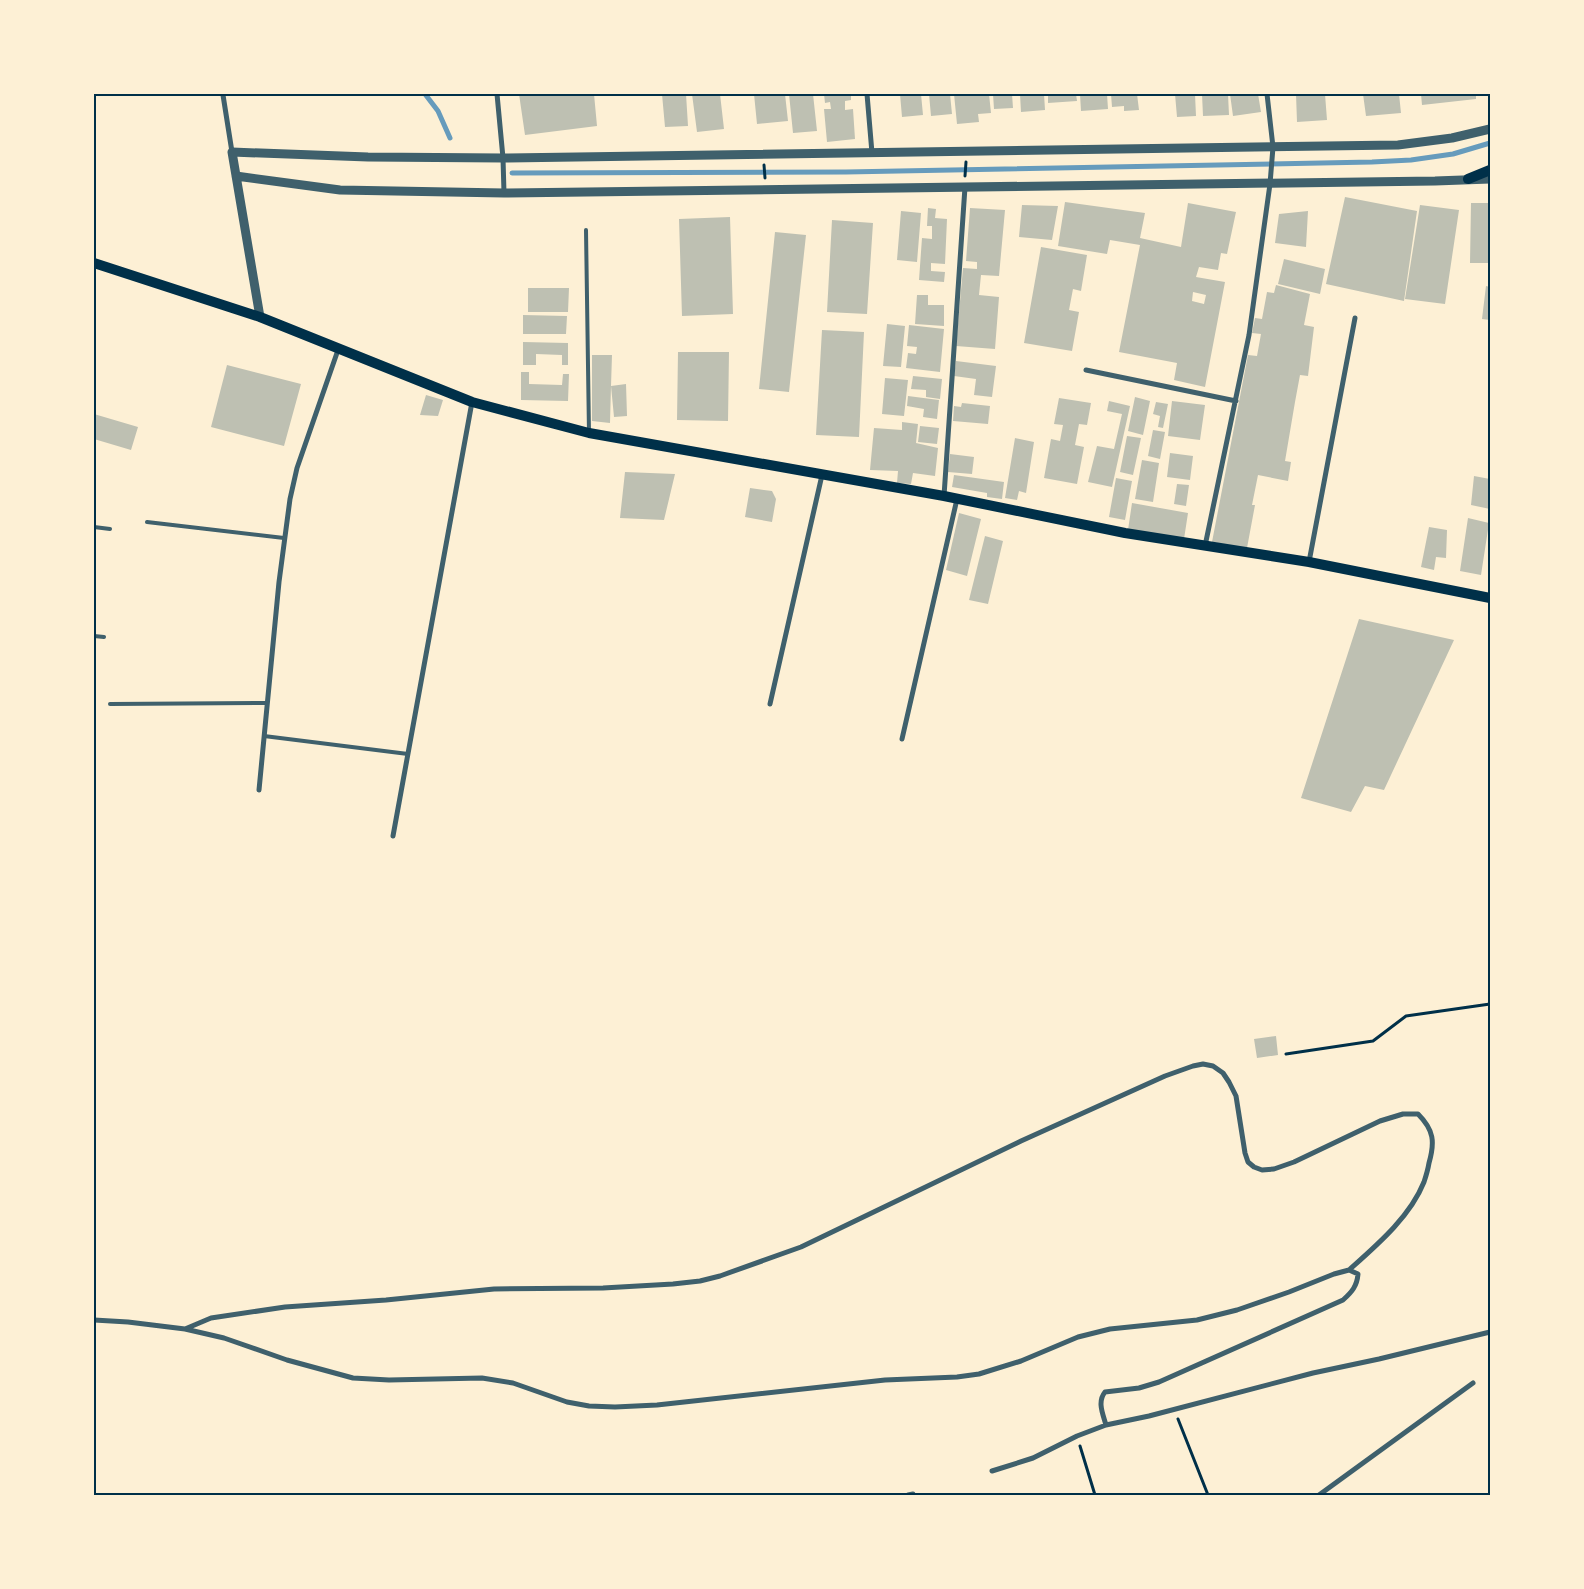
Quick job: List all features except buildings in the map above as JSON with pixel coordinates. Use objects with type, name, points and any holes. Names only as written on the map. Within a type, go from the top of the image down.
[{"type":"main road","points":[[1468,178],[1490,170]]},
{"type":"main road","points":[[94,264],[260,318],[472,402],[589,433],[944,496],[1125,533],[1309,562],[1490,598]]},
{"type":"street","points":[[497,94],[503,158],[504,194]]},
{"type":"street","points":[[867,94],[872,152]]},
{"type":"street","points":[[1205,546],[1249,335],[1273,147],[1267,94]]},
{"type":"street","points":[[223,95],[260,318]]},
{"type":"street","points":[[232,152],[359,157],[503,158],[1398,146],[1452,138],[1490,129]]},
{"type":"street","points":[[236,176],[340,190],[504,194],[965,187],[1270,179],[1435,181],[1490,178]]},
{"type":"street","points":[[944,496],[965,187]]},
{"type":"street","points":[[1309,562],[1355,318]]},
{"type":"street","points":[[259,790],[284,538],[290,499],[297,468],[338,350]]},
{"type":"street","points":[[1086,370],[1236,401]]},
{"type":"street","points":[[393,836],[472,402]]},
{"type":"street","points":[[770,704],[822,475]]},
{"type":"street","points":[[902,739],[957,499]]},
{"type":"street","points":[[94,1320],[185,1329],[224,1338],[287,1360],[365,1380],[482,1378],[513,1383],[567,1402],[589,1406],[615,1407],[676,1403],[885,1380],[957,1377],[979,1374],[1021,1361],[1078,1338],[1110,1329],[1205,1318],[1237,1310],[1349,1270],[1380,1242],[1404,1216],[1424,1182],[1433,1149],[1432,1133],[1427,1123],[1418,1114],[1403,1114],[1380,1121],[1294,1162],[1262,1170],[1248,1162],[1236,1096],[1222,1073],[1213,1066],[1203,1064],[1165,1076],[1021,1141],[801,1247],[720,1276],[700,1281],[672,1284],[603,1288],[494,1289],[386,1300],[285,1307],[211,1318],[185,1329]]},
{"type":"street","points":[[1106,1425],[1100,1397],[1105,1392],[1139,1388],[1159,1382],[1343,1300],[1353,1290],[1357,1282],[1358,1274],[1349,1270]]},
{"type":"street","points":[[992,1470],[1034,1458],[1077,1436],[1106,1425],[1313,1373],[1490,1332]]},
{"type":"street","points":[[1319,1495],[1473,1383]]},
{"type":"lane","points":[[586,230],[589,433]]},
{"type":"lane","points":[[147,522],[284,538]]},
{"type":"lane","points":[[94,527],[110,530]]},
{"type":"lane","points":[[94,636],[104,637]]},
{"type":"lane","points":[[110,704],[267,703]]},
{"type":"lane","points":[[263,736],[408,754]]},
{"type":"path","points":[[966,164],[966,178]]},
{"type":"path","points":[[764,166],[765,178]]},
{"type":"path","points":[[1286,1054],[1373,1041],[1406,1016],[1490,1004]]},
{"type":"path","points":[[1173,1408],[1208,1495]]},
{"type":"path","points":[[1077,1436],[1095,1495]]},
{"type":"waterway","points":[[425,94],[438,111],[450,138]]},
{"type":"waterway","points":[[512,173],[846,172],[1372,162],[1411,160],[1453,154],[1490,143]]}]
